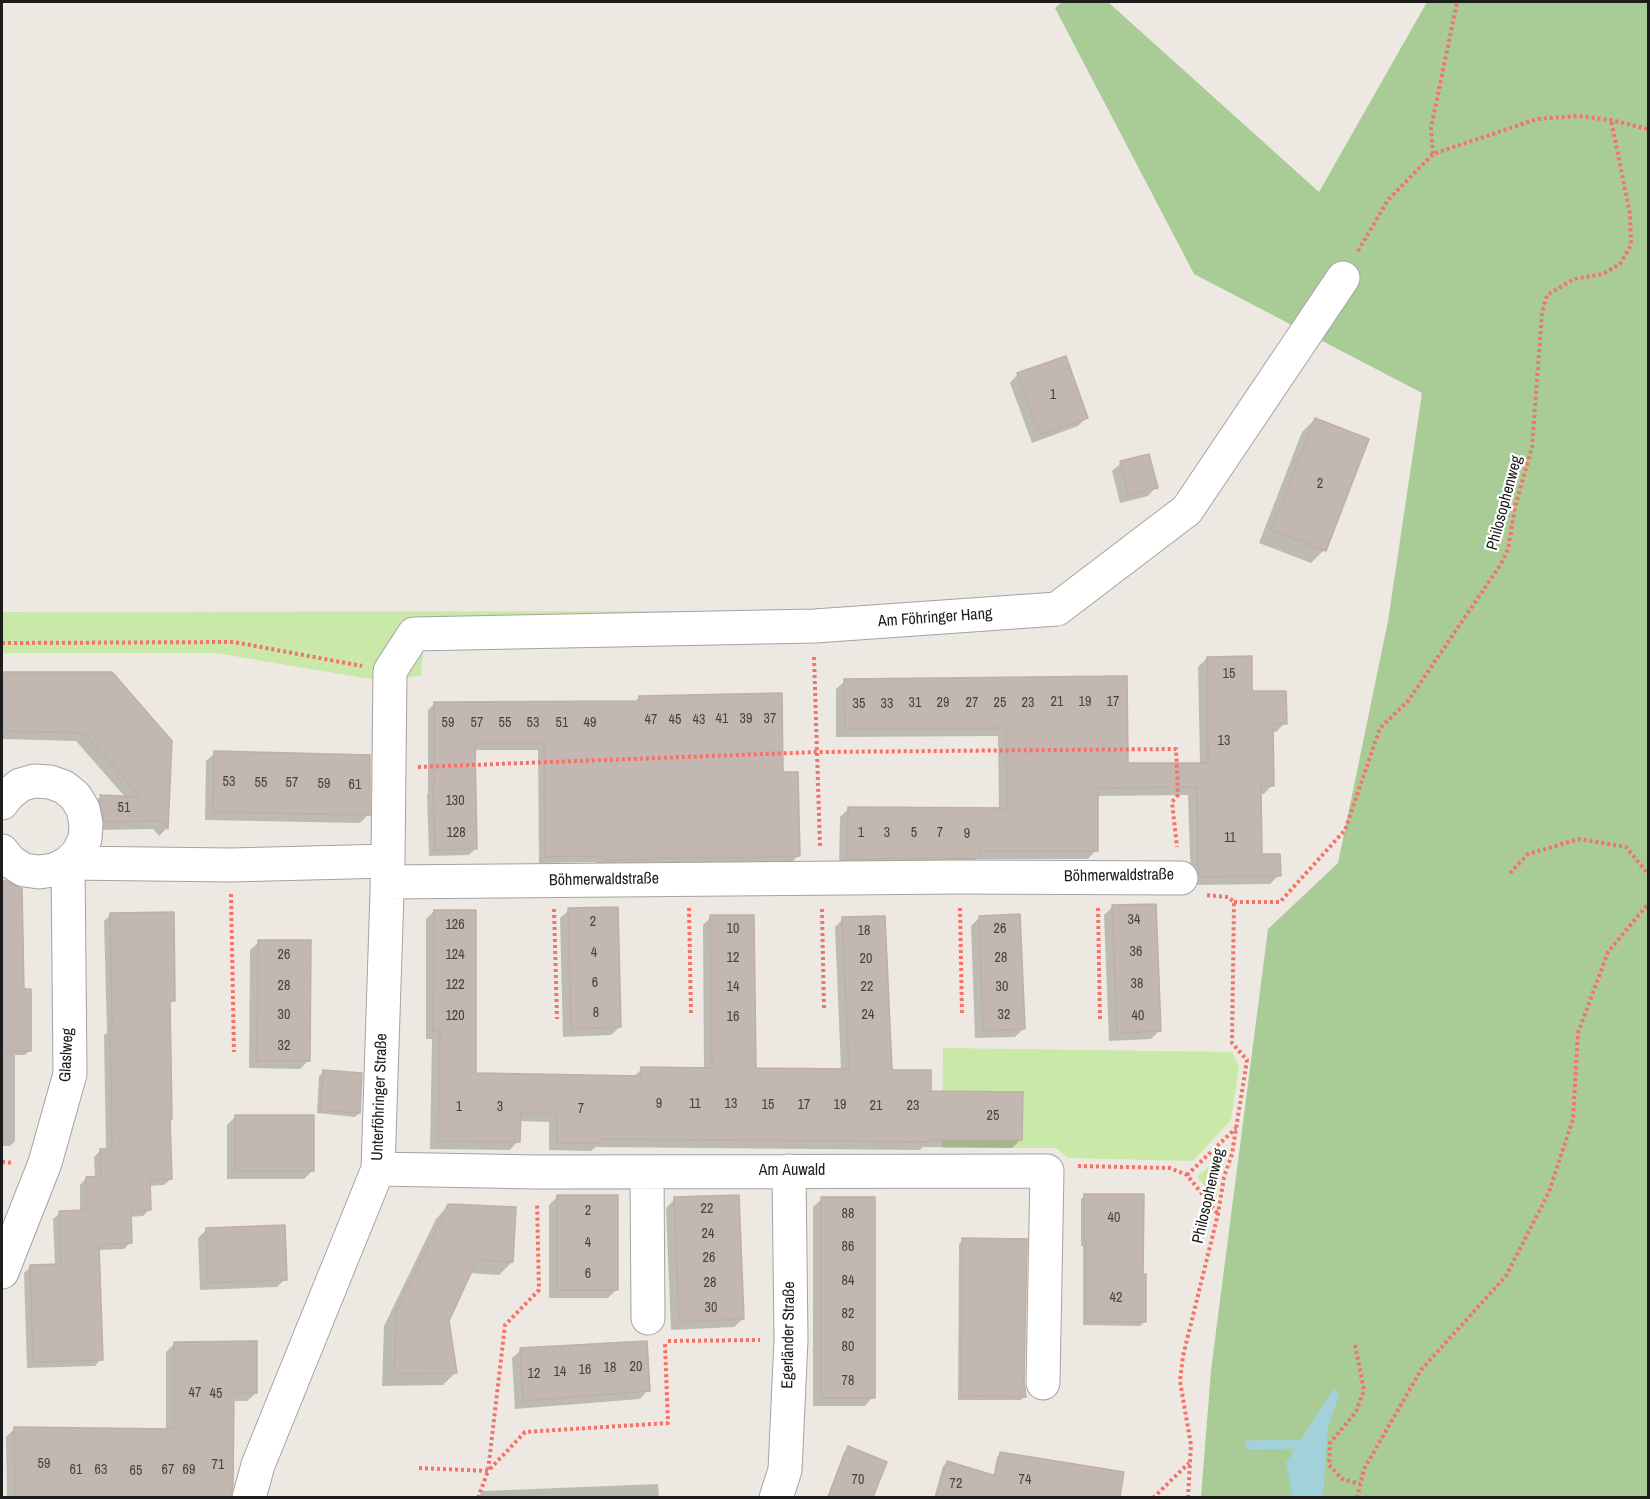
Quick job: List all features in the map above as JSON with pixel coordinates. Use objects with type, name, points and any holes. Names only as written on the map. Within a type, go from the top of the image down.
[{"type":"street","name":"Am Föhringer Hang","points":[[390,671],[414,634],[815,626],[1057,609],[1187,510],[1343,278]]},
{"type":"street","name":"Unterföhringer Straße","points":[[249,1497],[258,1465],[378,1169],[388,872],[390,671]]},
{"type":"street","points":[[2,803],[20,785],[34,781],[50,782],[64,787],[75,796],[83,809],[86,824],[85,839],[78,853],[68,863],[54,870],[39,872],[24,870],[2,851]]},
{"type":"street","points":[[68,863],[231,865],[388,872]]},
{"type":"street","name":"Glaslweg","points":[[2,1272],[45,1163],[70,1074],[68,863]]},
{"type":"street","name":"Böhmerwaldstraße","points":[[388,872],[553,881],[959,877],[1180,879]]},
{"type":"street","name":"Am Auwald","points":[[378,1169],[537,1172],[1047,1171]]},
{"type":"street","name":"Egerländer Straße","points":[[776,1497],[785,1470],[791,1340],[789,1171]]},
{"type":"street","points":[[1043,1383],[1047,1171]]},
{"type":"street","points":[[647,1172],[648,1318]]},
{"type":"path","points":[[1433,154],[1431,128],[1457,2]]},
{"type":"path","points":[[1343,278],[1388,200],[1433,154],[1537,119],[1577,116],[1611,120],[1648,129]]},
{"type":"path","name":"Philosophenweg","points":[[1180,879],[1190,894],[1228,897],[1234,902],[1280,902],[1345,830],[1380,728],[1408,701],[1501,564],[1508,549],[1515,507],[1532,447],[1542,314],[1547,295],[1574,279],[1603,274],[1620,264],[1631,245],[1630,214],[1611,120]]},
{"type":"path","points":[[815,626],[824,1010]]},
{"type":"path","points":[[2,643],[234,642],[390,671]]},
{"type":"path","name":"Böhmerwaldstraße","points":[[389,768],[817,752],[1176,749],[1178,795],[1172,802],[1180,879]]},
{"type":"path","points":[[1510,873],[1528,854],[1580,839],[1626,847],[1648,874]]},
{"type":"path","points":[[231,865],[234,1052]]},
{"type":"path","points":[[959,877],[962,1013]]},
{"type":"path","points":[[1097,877],[1100,1021]]},
{"type":"path","points":[[688,879],[691,1016]]},
{"type":"path","points":[[553,881],[557,1020]]},
{"type":"path","name":"Philosophenweg","points":[[1188,1497],[1191,1445],[1180,1381],[1183,1356],[1218,1214],[1224,1177],[1232,1154],[1247,1059],[1232,1043],[1234,902]]},
{"type":"path","points":[[1357,1497],[1364,1469],[1421,1370],[1506,1276],[1549,1192],[1573,1119],[1578,1033],[1608,952],[1648,904]]},
{"type":"path","points":[[1187,1175],[1236,1127]]},
{"type":"path","points":[[1047,1171],[1080,1165],[1170,1168],[1187,1175],[1218,1214]]},
{"type":"path","points":[[478,1497],[488,1471],[505,1325],[539,1290],[537,1172]]},
{"type":"path","points":[[420,1468],[488,1471],[525,1432],[668,1423],[664,1341],[791,1340]]},
{"type":"path","points":[[1355,1345],[1364,1390],[1356,1412],[1330,1443],[1329,1465],[1342,1479],[1360,1484]]},
{"type":"path","points":[[1152,1497],[1190,1463]]},
{"type":"green space","points":[[1062,2],[1108,2],[1319,192],[1427,2],[1648,2],[1648,1497],[1201,1497],[1211,1370],[1268,929],[1338,863],[1388,621],[1422,393],[1194,274],[1055,8]]},
{"type":"green space","points":[[812,611],[424,643],[421,676],[376,680],[216,653],[2,653],[2,612]]},
{"type":"green space","points":[[943,1048],[1232,1052],[1239,1066],[1231,1120],[1193,1161],[1068,1158],[1056,1148],[942,1148]]},
{"type":"green space","points":[[1227,1150],[1221,1169],[1216,1200],[1197,1177]]},
{"type":"water","points":[[1334,1388],[1339,1396],[1328,1426],[1323,1497],[1293,1497],[1286,1463]]},
{"type":"building","points":[[1066,356],[1088,418],[1040,435],[1017,373]]},
{"type":"building","points":[[1315,418],[1369,439],[1326,551],[1271,530]]},
{"type":"building","points":[[1149,454],[1158,488],[1128,495],[1120,461]]},
{"type":"building","points":[[1252,656],[1252,691],[1286,691],[1287,724],[1273,724],[1274,786],[1261,786],[1262,854],[1280,854],[1281,876],[1200,877],[1197,787],[1098,788],[1098,851],[980,851],[980,858],[847,859],[848,807],[1007,808],[1006,728],[845,729],[844,679],[1127,676],[1128,763],[1208,763],[1207,657]]},
{"type":"building","points":[[2,672],[112,672],[172,741],[168,829],[162,821],[104,822],[100,795],[141,797],[84,733],[2,731]]},
{"type":"building","points":[[782,693],[783,772],[798,772],[800,856],[654,858],[654,860],[602,860],[602,856],[545,857],[544,744],[475,744],[477,849],[435,850],[434,702],[639,701],[639,696]]},
{"type":"building","points":[[214,751],[370,755],[370,815],[213,812]]},
{"type":"building","points":[[2,881],[22,889],[24,989],[31,989],[31,1051],[2,1051]]},
{"type":"building","points":[[1156,904],[1161,1031],[1117,1033],[1112,905]]},
{"type":"building","points":[[618,907],[621,1027],[571,1029],[568,908]]},
{"type":"building","points":[[434,910],[476,910],[476,1073],[641,1076],[641,1067],[712,1068],[710,915],[754,915],[756,1068],[849,1069],[842,917],[885,916],[892,1070],[931,1070],[931,1091],[1023,1092],[1022,1140],[930,1140],[930,1142],[601,1139],[601,1143],[557,1143],[557,1114],[521,1113],[520,1142],[438,1141],[440,1031],[433,1031]]},
{"type":"building","points":[[174,912],[175,1001],[170,1001],[172,1179],[150,1180],[151,1210],[131,1211],[132,1243],[99,1245],[103,1360],[33,1362],[30,1265],[61,1264],[59,1211],[86,1210],[86,1177],[101,1176],[100,1149],[112,1149],[110,913]]},
{"type":"building","points":[[1020,914],[1025,1029],[983,1031],[979,916]]},
{"type":"building","points":[[258,940],[311,940],[310,1061],[257,1061]]},
{"type":"building","points":[[323,1070],[362,1073],[360,1113],[320,1110]]},
{"type":"building","points":[[235,1115],[314,1115],[314,1171],[235,1171]]},
{"type":"building","points":[[1084,1194],[1144,1194],[1143,1274],[1146,1274],[1146,1322],[1086,1322]]},
{"type":"building","points":[[557,1195],[618,1195],[618,1290],[557,1290]]},
{"type":"building","points":[[739,1195],[744,1319],[679,1322],[674,1197]]},
{"type":"building","points":[[821,1197],[875,1197],[875,1398],[821,1398]]},
{"type":"building","points":[[448,1204],[516,1207],[513,1262],[477,1260],[449,1321],[457,1373],[394,1374],[396,1311]]},
{"type":"building","points":[[285,1225],[287,1280],[208,1283],[206,1228]]},
{"type":"building","points":[[962,1238],[1027,1239],[1024,1383],[1026,1397],[961,1396]]},
{"type":"building","points":[[257,1341],[257,1393],[234,1393],[231,1497],[15,1497],[14,1427],[174,1429],[174,1342]]},
{"type":"building","points":[[647,1341],[650,1391],[523,1401],[520,1348]]},
{"type":"building","points":[[848,1446],[887,1462],[873,1497],[828,1497]]},
{"type":"building","points":[[1000,1452],[1124,1472],[1120,1497],[936,1497],[947,1461],[996,1476]]},
{"type":"waterway","points":[[1249,1445],[1298,1444]]}]
